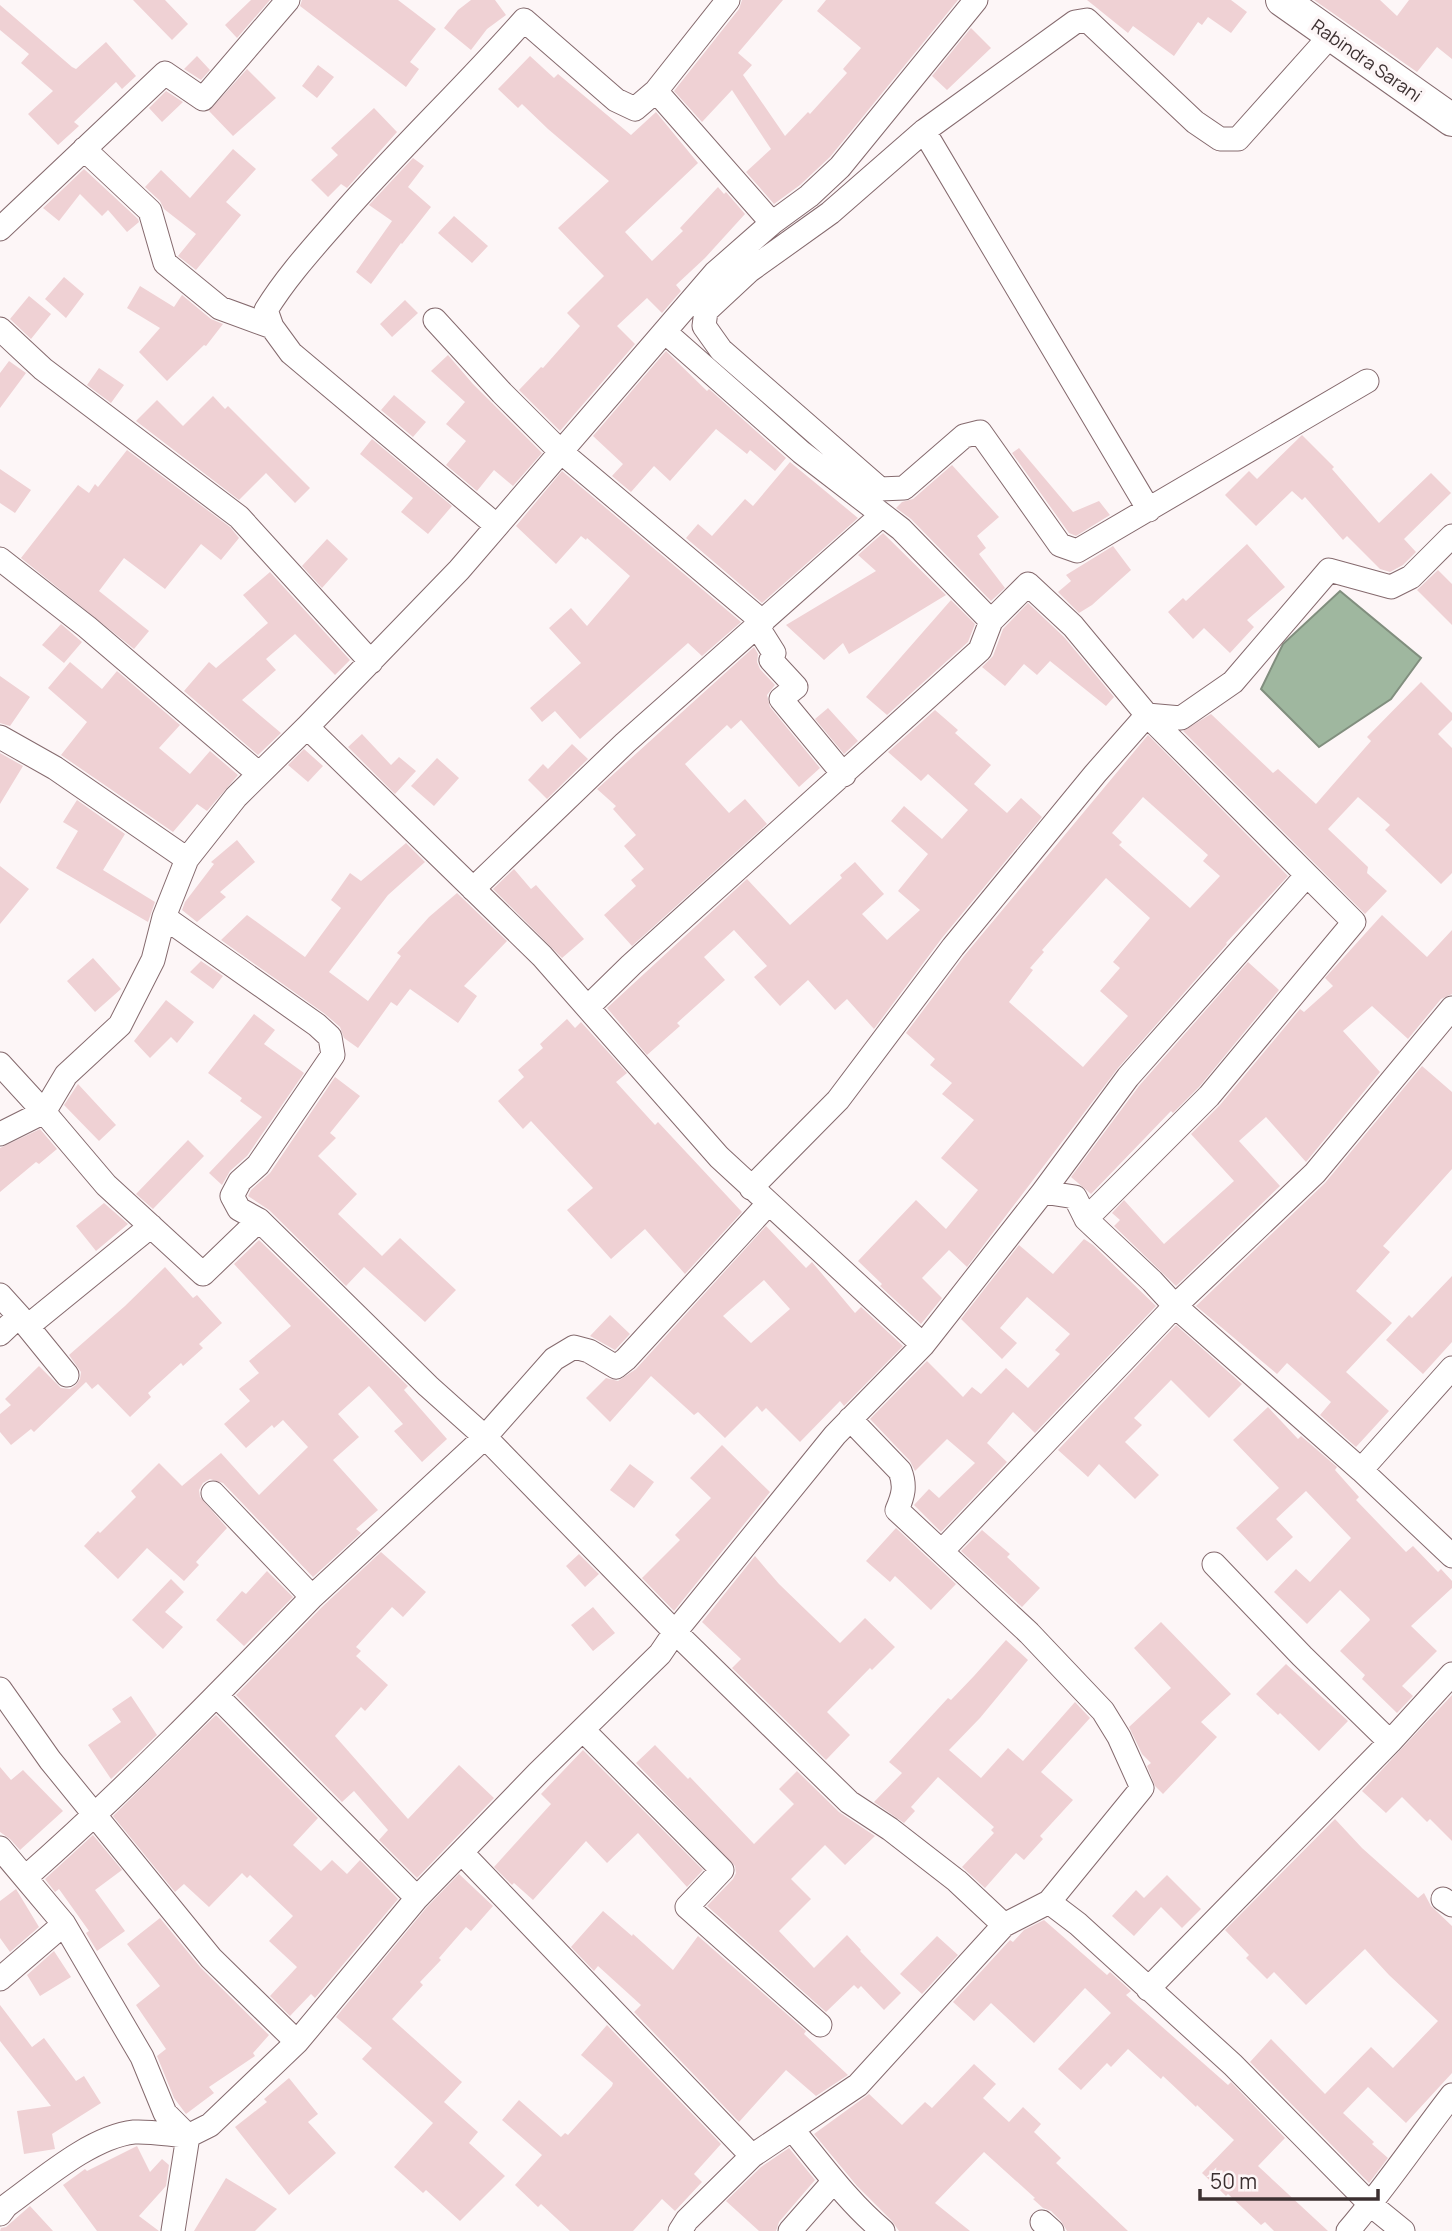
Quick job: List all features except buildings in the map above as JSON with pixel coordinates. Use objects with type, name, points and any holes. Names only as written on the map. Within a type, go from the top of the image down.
[{"type":"street","points":[[0,229],[165,73],[203,99],[288,0]]},
{"type":"street","points":[[497,526],[291,353],[272,327],[266,310],[284,281],[389,160],[487,62],[524,20],[617,100],[635,109],[656,91],[728,0]]},
{"type":"street","points":[[0,1134],[44,1112],[66,1075],[120,1025],[153,960],[164,917],[187,859],[236,797],[459,570],[715,273],[840,167],[976,0]]},
{"type":"street","name":"Rabindra Sarani","points":[[1283,0],[1452,120]]},
{"type":"street","points":[[1331,35],[1238,139],[1220,139],[1195,122],[1087,20],[1075,22],[924,131],[830,214],[749,271],[706,311],[704,326],[721,350],[880,489],[904,488],[964,436],[980,432],[1060,545],[1077,551],[1367,381]]},
{"type":"street","points":[[656,91],[772,223]]},
{"type":"street","points":[[924,131],[1149,510]]},
{"type":"street","points":[[84,149],[150,211],[165,263],[220,307],[272,327]]},
{"type":"street","points":[[435,320],[560,451],[760,624],[774,653],[771,660],[796,687],[781,699],[844,775]]},
{"type":"street","points":[[0,329],[43,369],[239,517],[371,662]]},
{"type":"street","points":[[665,332],[801,452],[901,529],[991,621]]},
{"type":"street","points":[[473,889],[625,743],[882,515]]},
{"type":"street","points":[[1147,715],[1181,718],[1233,682],[1329,570],[1391,587],[1411,577],[1452,536]]},
{"type":"street","points":[[0,559],[86,627],[259,774]]},
{"type":"street","points":[[588,1007],[980,650],[991,621],[1028,583],[1073,626],[1147,715],[1354,922],[1209,1096],[1086,1219]]},
{"type":"street","points":[[751,1188],[838,1100],[953,947],[1147,715]]},
{"type":"street","points":[[306,727],[542,956],[719,1157],[923,1345]]},
{"type":"street","points":[[0,737],[55,768],[187,859]]},
{"type":"street","points":[[0,2214],[6,2206],[77,2154],[103,2142],[133,2132],[188,2136],[210,2125],[296,2042],[417,1898],[660,1654],[835,1435],[923,1345],[1043,1192],[1128,1077],[1307,875]]},
{"type":"street","points":[[164,917],[317,1025],[330,1037],[333,1055],[277,1139],[258,1165],[240,1181],[232,1196],[239,1209],[259,1220],[428,1387],[485,1437],[676,1632],[849,1802],[890,1829],[957,1881],[1004,1925]]},
{"type":"street","points":[[942,1551],[1175,1306],[1315,1173],[1452,1008]]},
{"type":"street","points":[[0,1064],[106,1185],[203,1274],[259,1220]]},
{"type":"street","points":[[1043,1192],[1075,1197],[1086,1219],[1175,1306],[1360,1470],[1452,1556]]},
{"type":"street","points":[[26,1877],[95,1816],[217,1696],[312,1597],[485,1437],[554,1359],[574,1347],[589,1351],[616,1367],[768,1204]]},
{"type":"street","points":[[0,1334],[24,1321],[151,1226]]},
{"type":"street","points":[[0,1295],[67,1375]]},
{"type":"street","points":[[1360,1470],[1452,1368]]},
{"type":"street","points":[[680,2231],[687,2220],[752,2156],[858,2085],[1004,1925],[1049,1902],[1142,1788],[1119,1737],[1103,1711],[1029,1633],[897,1510],[904,1493],[904,1480],[900,1471],[850,1419]]},
{"type":"street","points":[[213,1493],[312,1597]]},
{"type":"street","points":[[1214,1564],[1302,1656],[1390,1742]]},
{"type":"street","points":[[1148,1989],[1390,1742],[1452,1674]]},
{"type":"street","points":[[0,1689],[50,1760],[211,1958],[296,2042]]},
{"type":"street","points":[[217,1696],[417,1898]]},
{"type":"street","points":[[583,1730],[722,1870],[687,1908],[820,2025]]},
{"type":"street","points":[[0,1848],[64,1924],[142,2057],[165,2113],[188,2136]]},
{"type":"street","points":[[462,1853],[752,2156]]},
{"type":"street","points":[[1049,1902],[1078,1924],[1233,2066],[1370,2205],[1403,2231]]},
{"type":"street","points":[[0,1979],[64,1924]]},
{"type":"street","points":[[1348,2231],[1452,2095]]},
{"type":"street","points":[[792,2129],[834,2181],[883,2231]]},
{"type":"street","points":[[173,2231],[188,2136]]},
{"type":"street","points":[[790,2231],[834,2181]]},
{"type":"shaded area","points":[[1340,591],[1421,658],[1391,699],[1319,747],[1261,689],[1283,644]]}]
